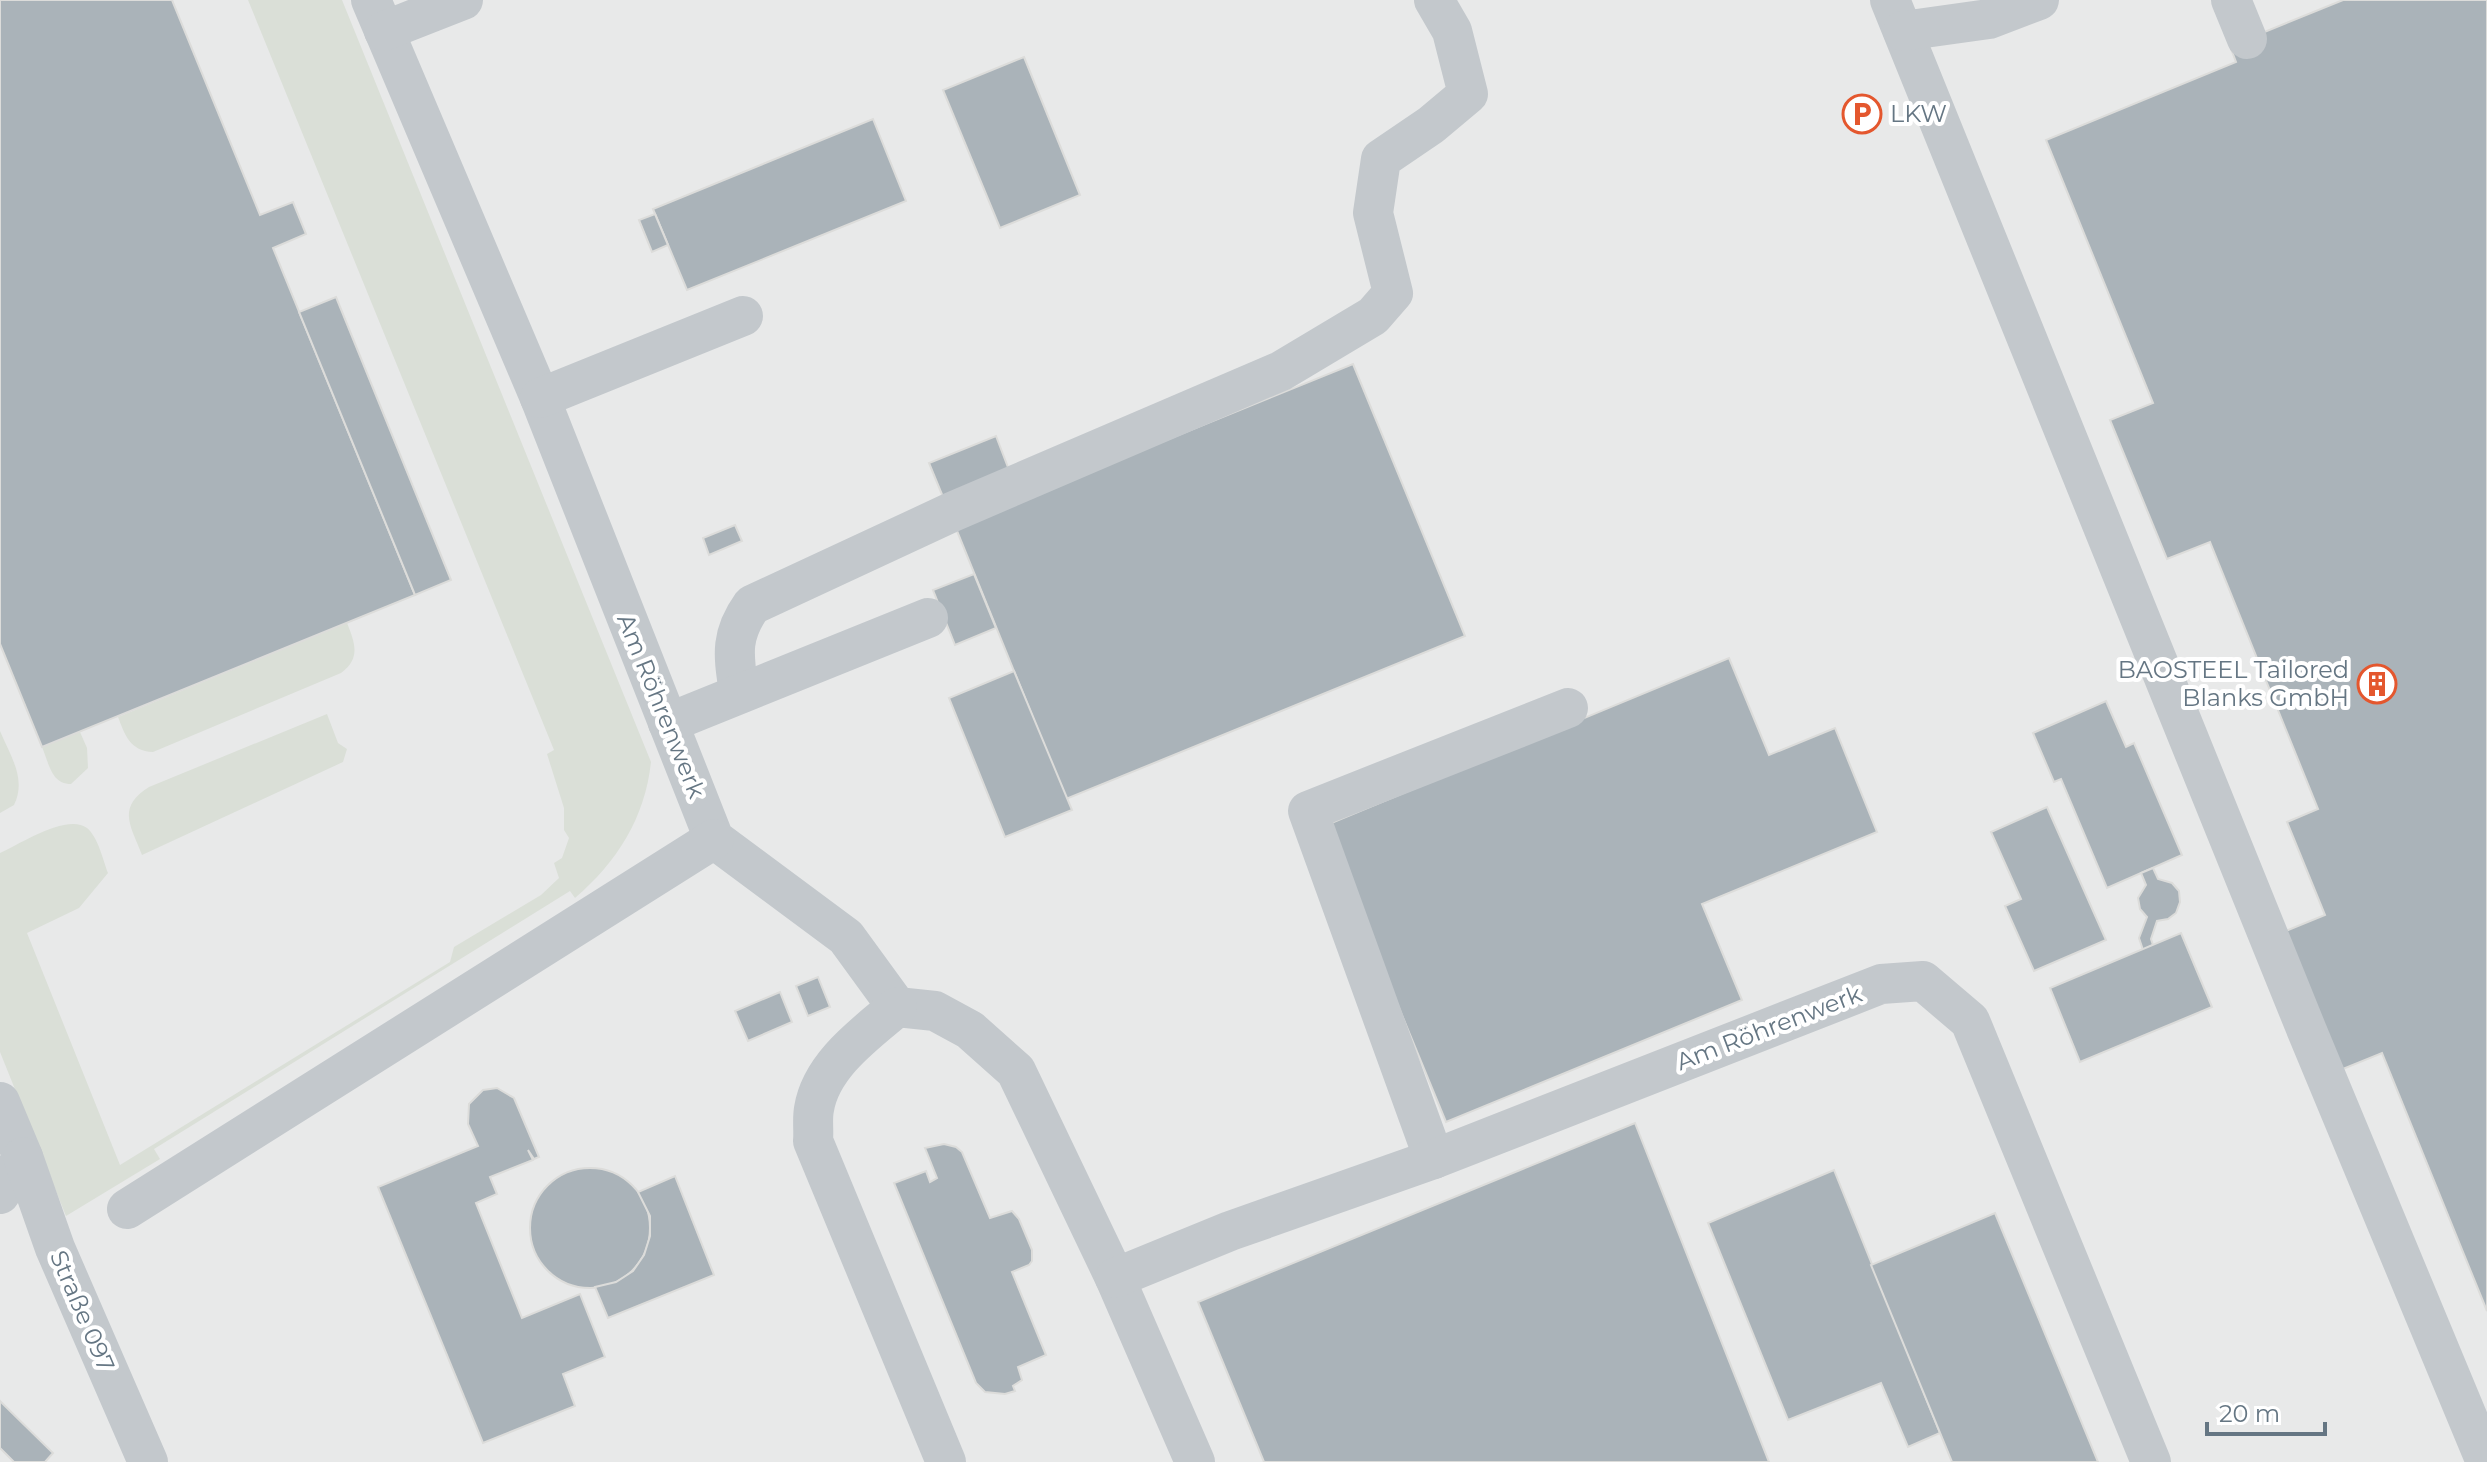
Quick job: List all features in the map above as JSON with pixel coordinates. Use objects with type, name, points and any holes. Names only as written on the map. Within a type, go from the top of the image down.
[{"type":"street","points":[[378,16],[463,0]]},
{"type":"street","points":[[739,693],[733,653],[738,624],[752,605],[952,512],[1281,371],[1373,316],[1393,293],[1373,213],[1381,159],[1431,125],[1468,94],[1452,31],[1434,0]]},
{"type":"street","points":[[2039,0],[1989,19],[1897,16],[2307,1031],[2486,1462]]},
{"type":"street","points":[[2231,0],[2247,39]]},
{"type":"street","name":"Am Röhrenwerk","points":[[378,16],[540,398],[714,839]]},
{"type":"street","points":[[540,398],[743,316]]},
{"type":"street","points":[[668,723],[928,618]]},
{"type":"street","points":[[1434,1159],[1308,811],[1568,708]]},
{"type":"street","points":[[127,1209],[714,839],[846,937],[897,1007]]},
{"type":"street","name":"Am Röhrenwerk","points":[[1115,1278],[1230,1231],[1434,1159],[1881,984],[1923,981],[1970,1021],[2151,1462]]},
{"type":"street","points":[[946,1462],[813,1141],[814,1108],[829,1071],[897,1007],[935,1011],[970,1030],[1016,1071],[1115,1278],[1195,1462]]},
{"type":"street","name":"Straße 097","points":[[0,1102],[55,1248],[148,1462]]},
{"type":"street","points":[[0,1194],[23,1157]]},
{"type":"shaded area","points":[[0,0],[2487,0],[2487,1462],[0,1462]]},
{"type":"shaded area","points":[[248,0],[342,0],[651,762],[642,802],[626,838],[604,869],[575,898],[570,891],[154,1149],[160,1159],[66,1216],[0,1052],[0,853],[68,824],[87,828],[100,849],[108,873],[79,908],[27,933],[120,1165],[450,962],[454,947],[541,895],[559,878],[554,863],[562,858],[569,838],[564,830],[564,808],[547,754],[554,750]]},
{"type":"shaded area","points":[[347,623],[354,644],[354,656],[341,673],[153,752],[139,749],[123,730],[118,717]]},
{"type":"shaded area","points":[[327,714],[338,743],[347,749],[343,762],[142,855],[131,826],[129,810],[132,802],[149,787]]},
{"type":"shaded area","points":[[0,731],[16,767],[19,786],[14,805],[0,813]]},
{"type":"shaded area","points":[[80,732],[87,748],[88,768],[71,784],[64,783],[55,777],[42,747]]},
{"type":"building","points":[[0,0],[172,0],[260,215],[293,202],[306,234],[273,248],[415,595],[42,747],[0,644]]},
{"type":"building","name":"BAOSTEEL Tailored Blanks GmbH","points":[[2343,0],[2487,0],[2487,1311],[2382,1053],[2338,1071],[2281,933],[2325,915],[2287,822],[2318,809],[2210,542],[2167,559],[2110,420],[2153,403],[2046,140],[2236,62],[2230,46]]},
{"type":"building","points":[[1024,57],[1080,195],[1000,228],[943,90]]},
{"type":"building","points":[[873,119],[906,201],[687,290],[653,209]]},
{"type":"building","points":[[655,214],[668,245],[652,252],[639,220]]},
{"type":"building","points":[[336,297],[451,580],[415,595],[299,312]]},
{"type":"building","points":[[1353,364],[1465,636],[1066,799],[955,526]]},
{"type":"building","points":[[996,436],[1009,470],[943,497],[929,463]]},
{"type":"building","points":[[735,525],[742,541],[709,555],[703,538]]},
{"type":"building","points":[[974,574],[996,628],[955,645],[933,590]]},
{"type":"building","points":[[1729,658],[1769,755],[1835,728],[1877,832],[1702,904],[1742,1000],[1446,1122],[1324,826]]},
{"type":"building","points":[[1014,671],[1072,810],[1005,837],[949,698]]},
{"type":"building","name":"BAOSTEEL Tailored Blanks GmbH","points":[[2106,701],[2126,747],[2134,743],[2182,855],[2107,888],[2061,779],[2054,782],[2033,733]]},
{"type":"building","points":[[2047,807],[2106,940],[2034,971],[2005,906],[2021,899],[1991,832]]},
{"type":"building","points":[[2153,868],[2158,879],[2172,883],[2179,891],[2180,902],[2176,913],[2168,919],[2157,921],[2151,939],[2153,945],[2143,950],[2139,938],[2147,917],[2140,909],[2138,898],[2146,885],[2141,873]]},
{"type":"building","points":[[2181,933],[2212,1007],[2080,1062],[2050,988]]},
{"type":"building","points":[[818,977],[830,1007],[808,1016],[796,986]]},
{"type":"building","points":[[780,992],[792,1022],[748,1041],[735,1011]]},
{"type":"building","points":[[497,1088],[514,1098],[539,1157],[534,1159],[528,1150],[533,1160],[490,1177],[497,1194],[476,1203],[522,1318],[580,1294],[605,1357],[563,1374],[575,1406],[483,1443],[378,1187],[478,1146],[468,1124],[469,1104],[483,1090]]},
{"type":"building","points":[[1635,1123],[1769,1462],[1264,1462],[1198,1302]]},
{"type":"building","points":[[944,1144],[962,1152],[990,1218],[1012,1211],[1019,1219],[1032,1250],[1029,1265],[1012,1272],[1046,1355],[1018,1367],[1022,1380],[1013,1386],[1015,1391],[1005,1394],[985,1392],[976,1383],[894,1183],[926,1171],[930,1182],[937,1178],[925,1148]]},
{"type":"building","points":[[590,1168],[613,1173],[632,1186],[645,1205],[650,1228],[645,1251],[632,1270],[613,1283],[590,1288],[567,1283],[548,1270],[535,1251],[530,1228],[535,1205],[548,1186],[567,1173]]},
{"type":"building","points":[[1834,1170],[1940,1433],[1908,1447],[1881,1383],[1788,1420],[1708,1223]]},
{"type":"building","points":[[675,1176],[714,1275],[608,1318],[595,1287],[616,1282],[633,1271],[644,1255],[650,1236],[650,1216],[638,1192]]},
{"type":"building","points":[[1995,1213],[2098,1462],[1952,1462],[1871,1265]]},
{"type":"building","points":[[0,1401],[53,1453],[45,1462],[14,1462],[0,1448]]},
{"type":"place","name":"LKW","points":[[1862,114]]},
{"type":"place","name":"BAOSTEEL Tailored Blanks GmbH","points":[[2377,684]]}]
